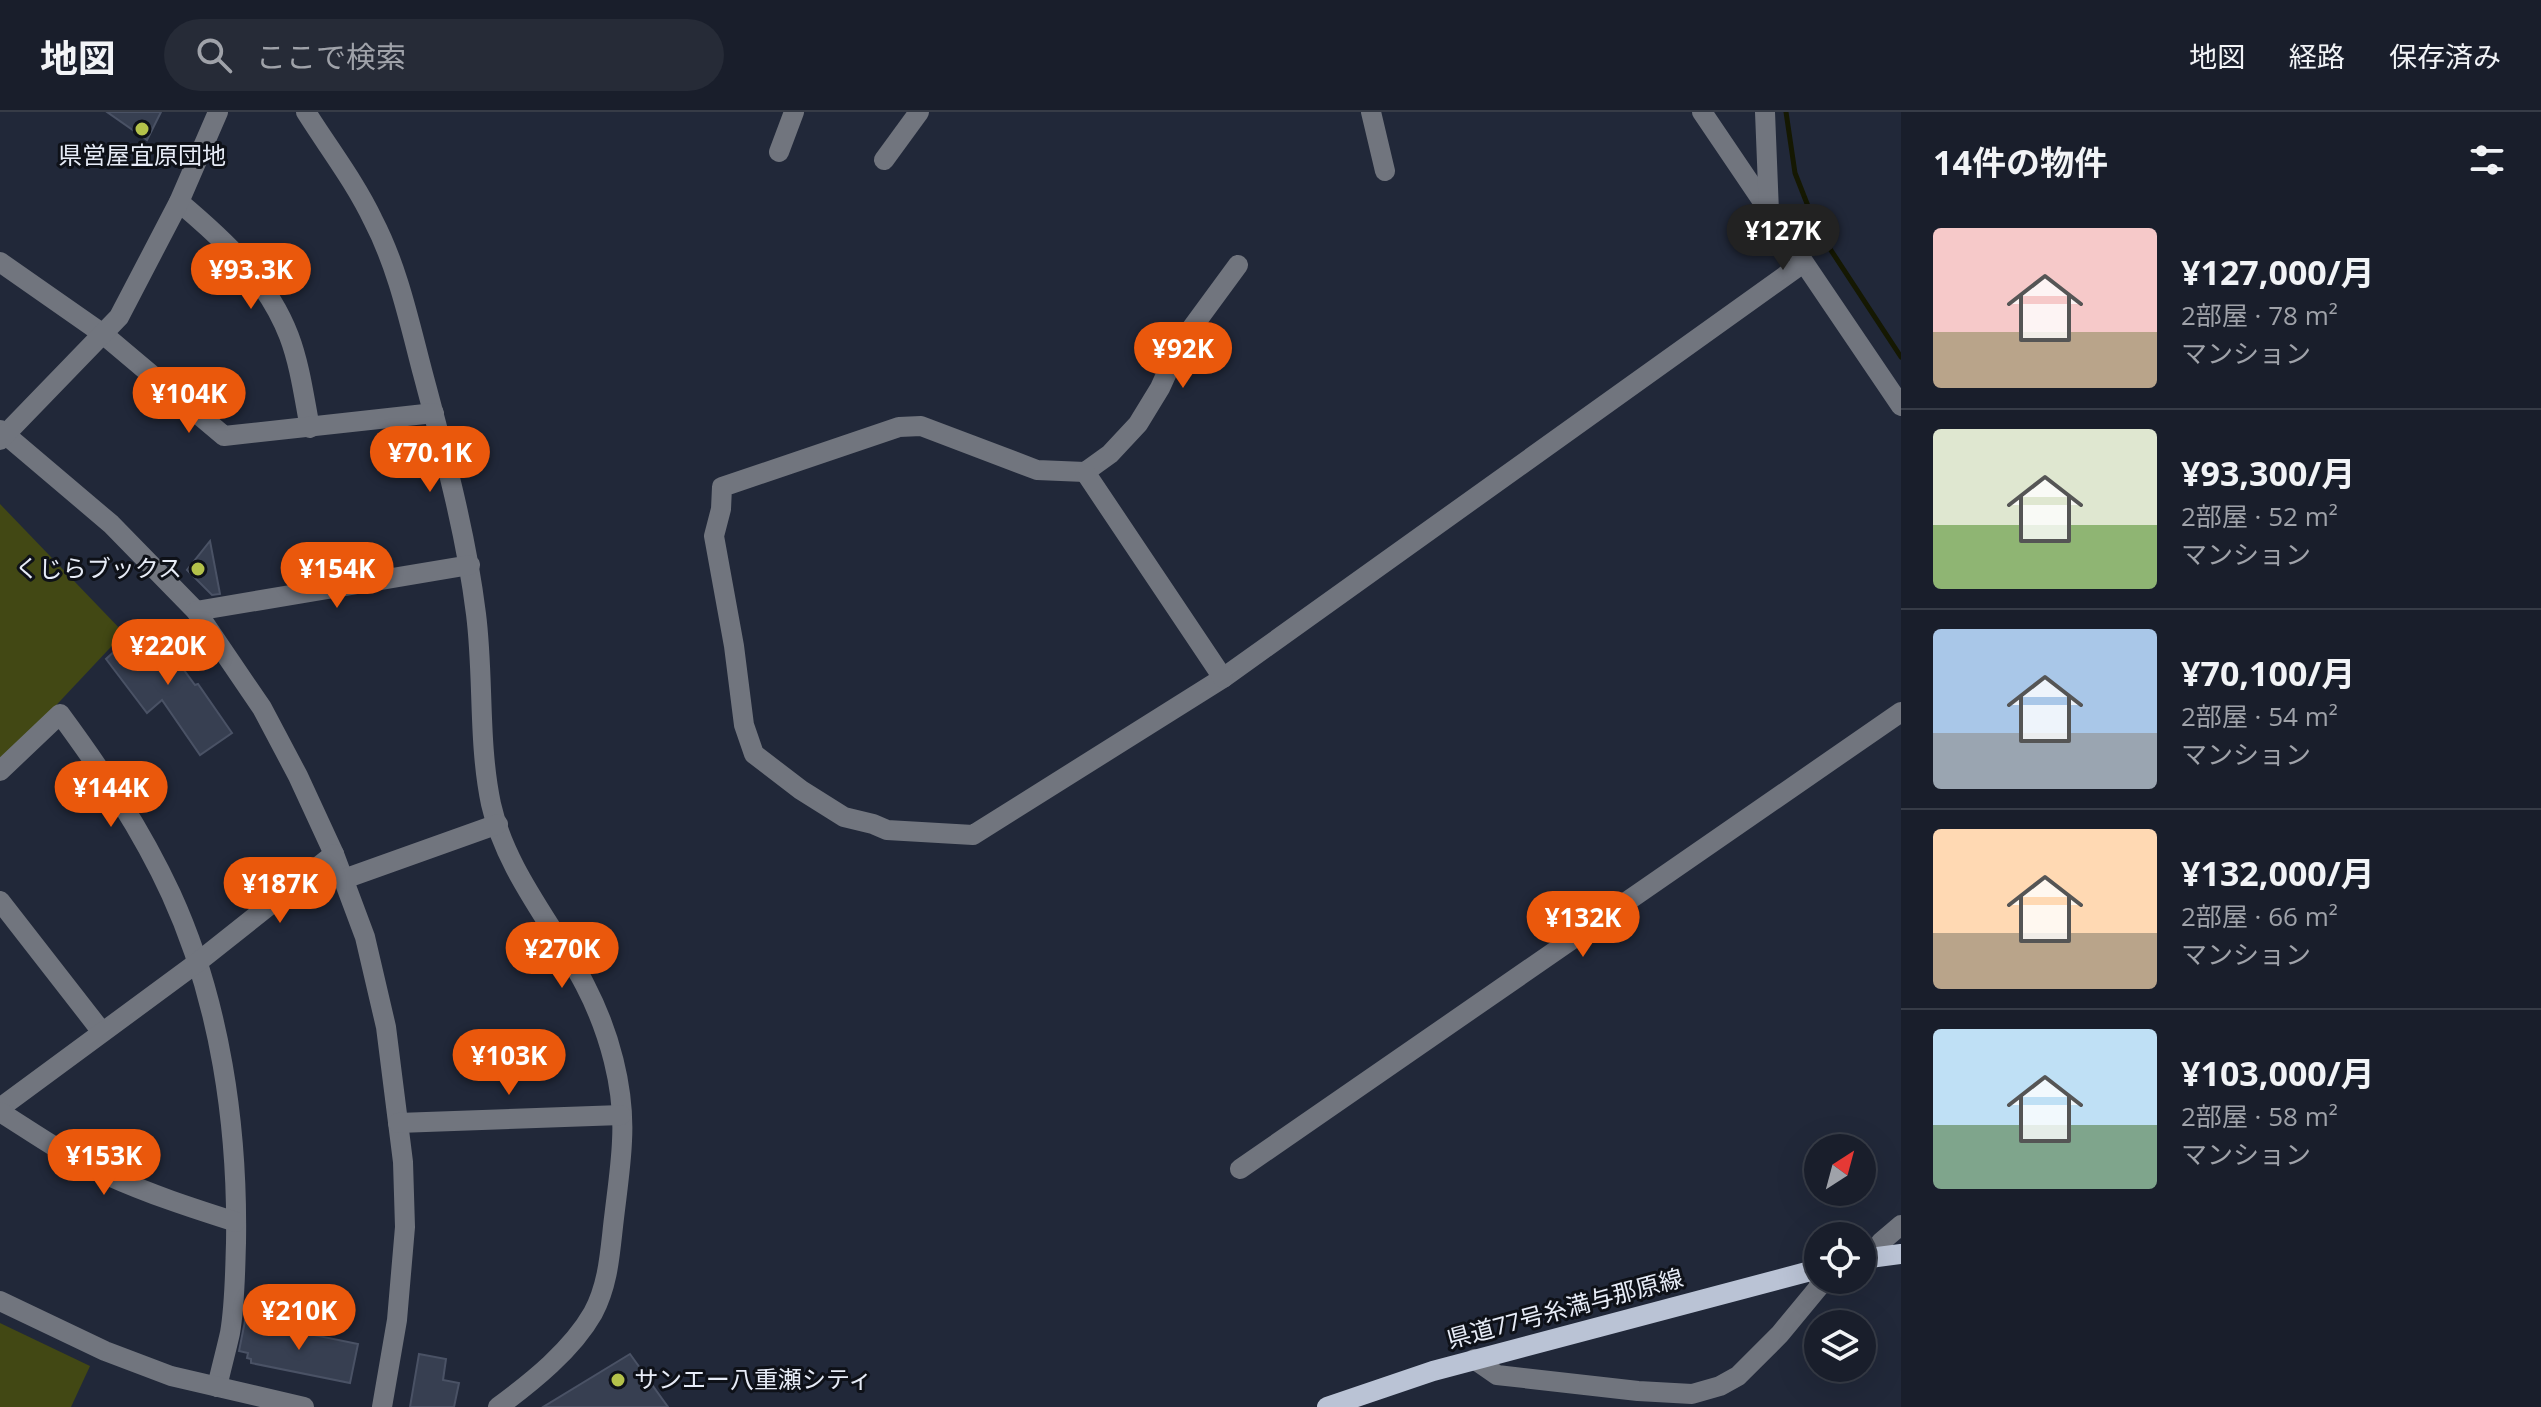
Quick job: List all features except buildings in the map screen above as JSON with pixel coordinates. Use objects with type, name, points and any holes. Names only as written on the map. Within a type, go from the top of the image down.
[{"type":"main road","points":[[1876,1256],[1901,1254]]},
{"type":"main road","name":"県道77号糸満与那原線","points":[[1327,1407],[1474,1359],[1804,1273]]},
{"type":"street","points":[[218,112],[179,202],[119,317],[2,435],[111,524],[196,611],[262,708],[298,776],[344,879],[365,937],[386,1027],[398,1123],[405,1227],[397,1320],[382,1407]]},
{"type":"street","points":[[306,112],[372,218],[396,271],[434,413],[470,565],[481,651],[491,805],[524,886],[584,983],[601,1020],[619,1080],[623,1138],[607,1283],[591,1316],[566,1347],[527,1385],[498,1407]]},
{"type":"street","points":[[779,152],[794,112]]},
{"type":"street","points":[[884,160],[919,112]]},
{"type":"street","points":[[1371,112],[1385,171]]},
{"type":"street","points":[[1702,112],[1901,406]]},
{"type":"street","points":[[1765,112],[1769,213]]},
{"type":"street","points":[[179,202],[225,241],[253,273],[274,307],[289,336],[310,428]]},
{"type":"street","points":[[0,262],[103,334],[224,436],[434,413]]},
{"type":"street","points":[[1238,265],[1180,344],[1160,388],[1138,424],[1110,454],[1085,472],[1037,470],[921,426],[899,427],[722,487],[721,509],[714,536],[734,646],[744,725],[754,754],[801,790],[844,817],[887,830],[973,835],[1223,678],[1803,263]]},
{"type":"street","points":[[1085,472],[1223,678]]},
{"type":"street","points":[[196,611],[470,565]]},
{"type":"street","points":[[1240,1169],[1901,712]]},
{"type":"street","points":[[0,771],[60,714],[100,768],[142,837],[171,895],[198,962],[228,1104],[235,1172],[236,1222],[230,1331],[217,1387]]},
{"type":"street","points":[[344,879],[498,824]]},
{"type":"street","points":[[236,1222],[176,1203],[105,1174],[59,1149],[0,1110],[198,962],[334,854]]},
{"type":"street","points":[[0,901],[102,1032]]},
{"type":"street","points":[[398,1123],[621,1115]]},
{"type":"street","points":[[1876,1248],[1901,1225]]},
{"type":"street","points":[[1474,1359],[1497,1375],[1637,1399],[1692,1394],[1720,1386],[1738,1376],[1780,1334],[1813,1294]]},
{"type":"street","points":[[0,1301],[105,1351],[171,1376],[304,1407]]},
{"type":"green space","points":[[0,504],[124,633],[0,765]]},
{"type":"green space","points":[[0,1323],[90,1366],[71,1407],[0,1407]]},
{"type":"waterway","points":[[1786,112],[1795,173],[1817,229],[1901,357]]},
{"type":"place","name":"県営屋宜原団地","points":[[142,129]]},
{"type":"place","name":"くじらブックス","points":[[198,569]]},
{"type":"place","name":"サンエー八重瀬シティ","points":[[618,1380]]}]
